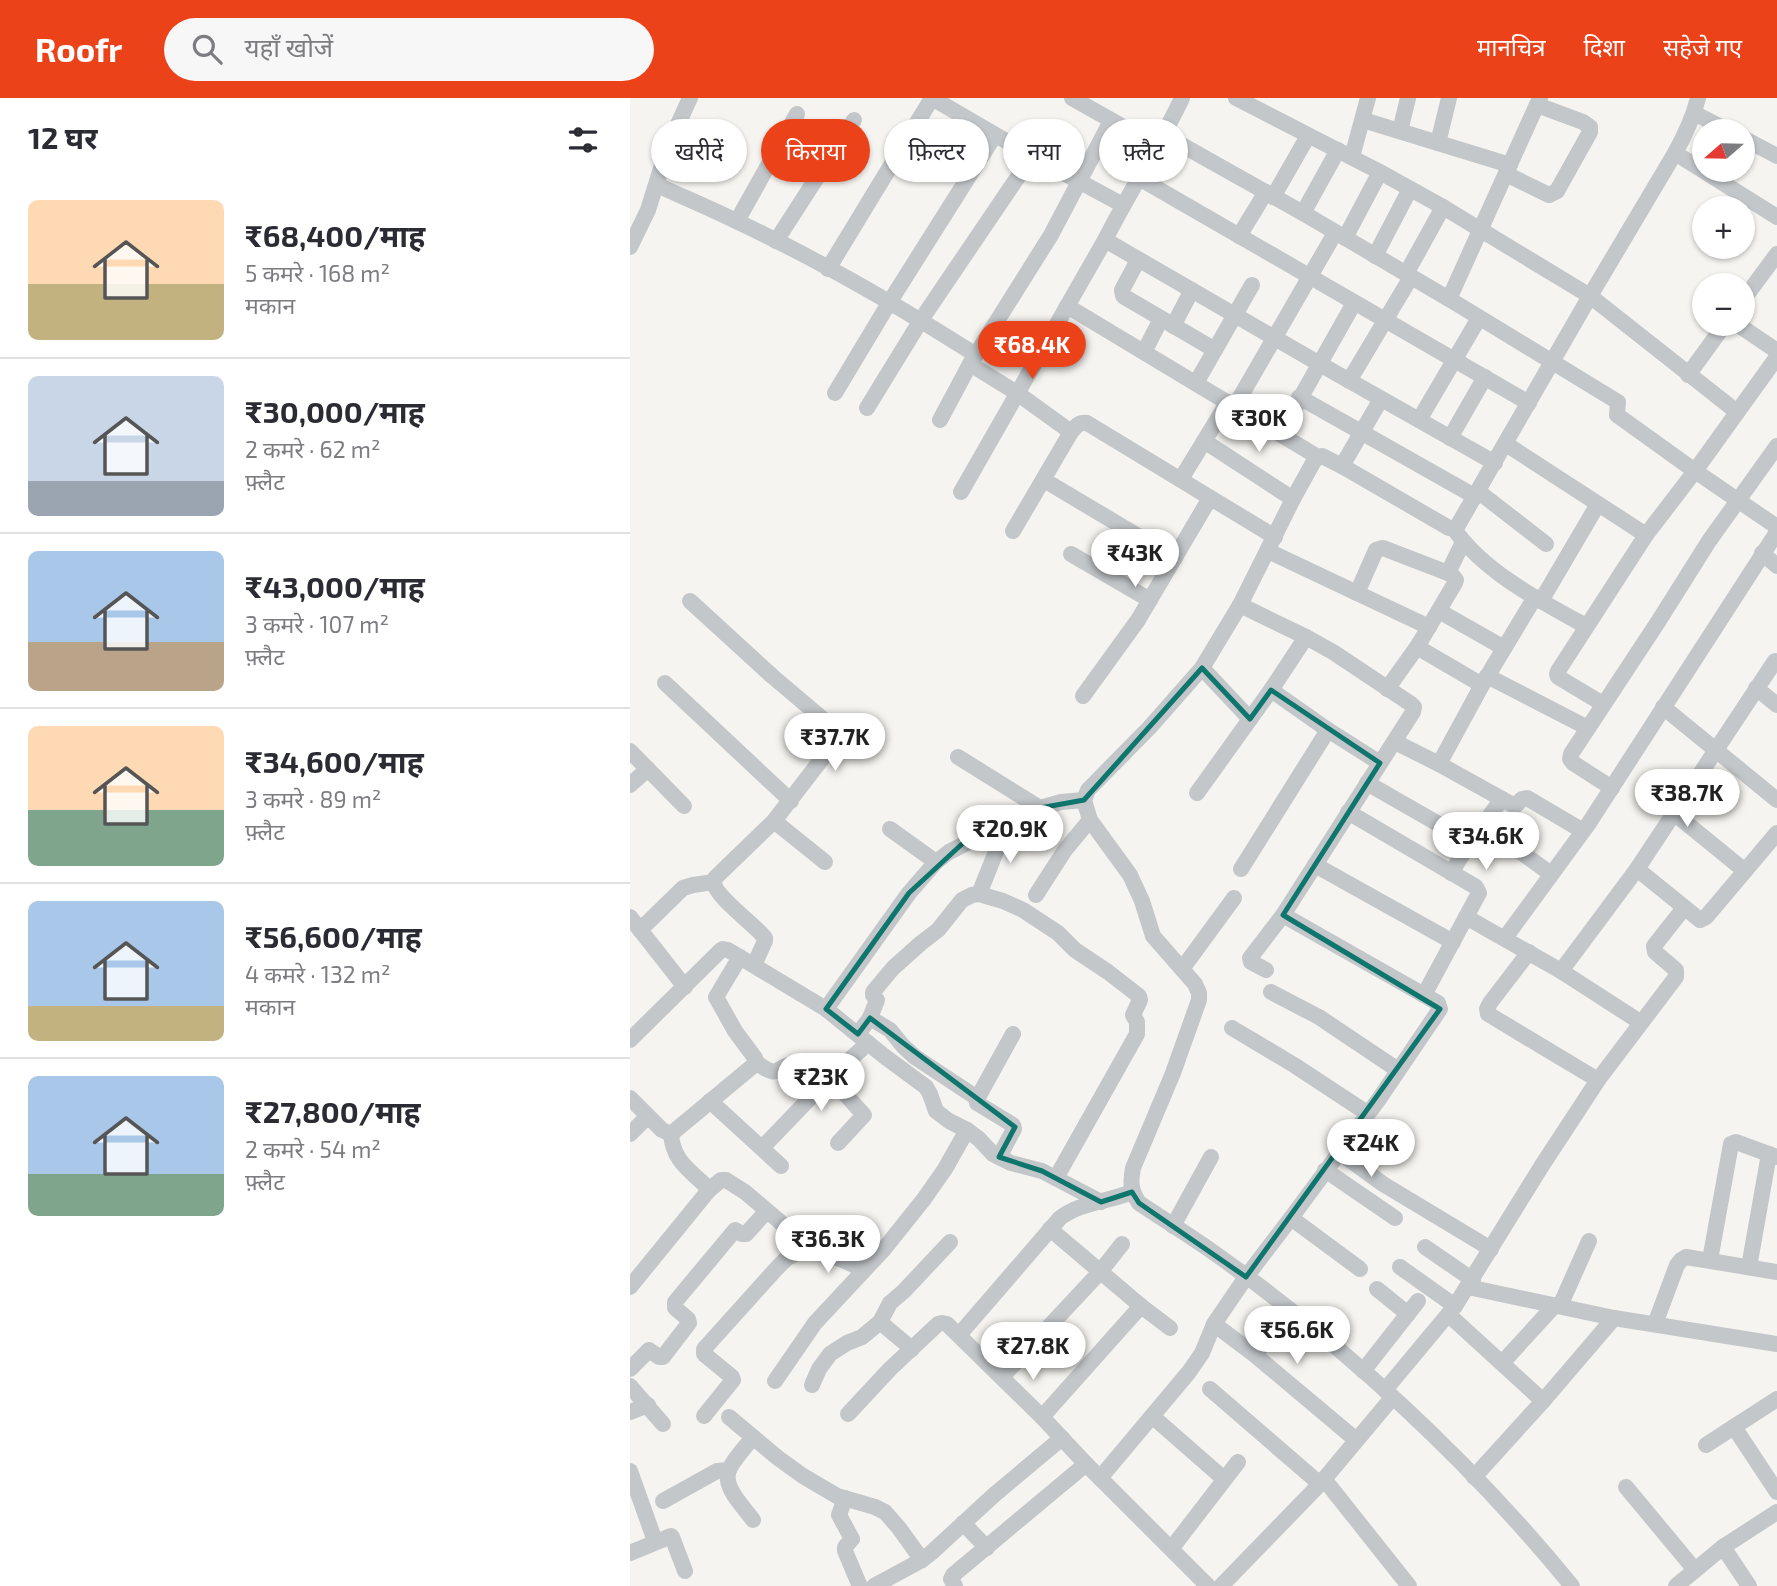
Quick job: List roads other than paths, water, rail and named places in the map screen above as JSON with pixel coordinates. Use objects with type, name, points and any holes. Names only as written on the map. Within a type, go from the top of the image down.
[{"type":"street","points":[[828,269],[932,98],[1003,140]]},
{"type":"street","points":[[1072,98],[1106,118]]},
{"type":"street","points":[[1085,170],[1106,118],[1106,98]]},
{"type":"street","points":[[1172,119],[1182,98]]},
{"type":"street","points":[[1236,98],[1443,207],[1590,296],[1737,412]]},
{"type":"street","points":[[1303,213],[1345,154],[1363,120],[1368,98]]},
{"type":"street","points":[[1400,131],[1408,98]]},
{"type":"street","points":[[1438,143],[1449,98]]},
{"type":"street","points":[[630,247],[657,185],[683,100]]},
{"type":"street","points":[[1363,120],[1438,143],[1508,169],[1549,195],[1557,191],[1590,132],[1590,127],[1538,102],[1508,169],[1449,299]]},
{"type":"street","points":[[1448,573],[1459,535],[1458,526],[1686,134],[1696,106],[1713,119]]},
{"type":"street","points":[[737,221],[797,114]]},
{"type":"street","points":[[835,393],[995,135]]},
{"type":"street","points":[[1239,236],[1308,135]]},
{"type":"street","points":[[1755,144],[1777,156]]},
{"type":"street","points":[[1675,153],[1774,209]]},
{"type":"street","points":[[1188,154],[1303,213],[1618,402],[1617,415],[1777,530],[1612,788],[1506,938]]},
{"type":"street","points":[[1181,479],[1275,338],[1310,276],[1340,236],[1380,172]]},
{"type":"street","points":[[776,241],[814,182]]},
{"type":"street","points":[[867,408],[921,320],[1014,182]]},
{"type":"street","points":[[940,420],[973,359],[1026,276],[1080,182],[1123,205]]},
{"type":"street","points":[[961,492],[1137,182]]},
{"type":"street","points":[[1146,182],[1529,404]]},
{"type":"street","points":[[657,185],[737,221],[921,320],[1071,432]]},
{"type":"street","points":[[1375,256],[1410,189]]},
{"type":"street","points":[[1349,381],[1385,320],[1443,207]]},
{"type":"street","points":[[1105,240],[1495,463]]},
{"type":"street","points":[[1755,284],[1777,254]]},
{"type":"street","points":[[1138,260],[1121,293],[1123,296],[1214,350]]},
{"type":"street","points":[[1196,383],[1252,285]]},
{"type":"street","points":[[1144,352],[1192,290]]},
{"type":"street","points":[[1280,433],[1354,303]]},
{"type":"street","points":[[1067,306],[1318,457],[1322,456],[1342,466],[1449,528],[1494,569],[1538,599],[1586,626]]},
{"type":"street","points":[[1419,420],[1479,318]]},
{"type":"street","points":[[1688,375],[1716,336]]},
{"type":"street","points":[[1755,336],[1777,351]]},
{"type":"street","points":[[1603,704],[1557,674],[1646,535],[1777,357]]},
{"type":"street","points":[[1450,438],[1485,377]]},
{"type":"street","points":[[1299,397],[1477,495],[1545,544]]},
{"type":"street","points":[[1342,466],[1381,399]]},
{"type":"street","points":[[1013,531],[1071,432],[1077,424],[1087,423],[1210,498],[1271,544],[1357,593],[1429,627]]},
{"type":"street","points":[[1204,441],[1293,499]]},
{"type":"street","points":[[1506,444],[1646,535]]},
{"type":"street","points":[[1612,788],[1573,763],[1571,754],[1737,500],[1777,446]]},
{"type":"street","points":[[1318,457],[1293,499],[1240,605],[1202,668],[1150,727],[1088,790],[1084,800],[1090,820],[1130,875],[1153,936],[1195,984],[1199,993],[1199,1000],[1173,1073],[1133,1168],[1130,1181],[1132,1192],[1139,1203],[1210,1250],[1363,1371],[1474,1477],[1572,1586]]},
{"type":"street","points":[[1044,480],[1175,558]]},
{"type":"street","points":[[1083,696],[1138,620],[1210,498]]},
{"type":"street","points":[[1439,764],[1504,648],[1598,504]]},
{"type":"street","points":[[1357,593],[1379,548],[1448,573],[1456,580],[1417,647],[1387,689]]},
{"type":"street","points":[[1762,553],[1777,566]]},
{"type":"street","points":[[1070,554],[1150,600]]},
{"type":"street","points":[[685,987],[635,923],[683,888],[713,882],[774,821],[838,738],[837,731],[690,601]]},
{"type":"street","points":[[1240,605],[1306,636],[1414,707],[1395,742],[1283,915],[1250,958],[1251,962],[1266,970]]},
{"type":"street","points":[[1439,611],[1504,648]]},
{"type":"street","points":[[1197,793],[1306,636]]},
{"type":"street","points":[[1417,647],[1588,728]]},
{"type":"street","points":[[1561,971],[1675,814],[1775,661]]},
{"type":"street","points":[[1202,668],[1250,719]]},
{"type":"street","points":[[665,683],[791,800]]},
{"type":"street","points":[[1756,688],[1777,705]]},
{"type":"street","points":[[1271,690],[1380,763]]},
{"type":"street","points":[[1663,707],[1777,800]]},
{"type":"street","points":[[1241,869],[1328,730]]},
{"type":"street","points":[[1395,742],[1515,806],[1527,798],[1583,831]]},
{"type":"street","points":[[630,751],[684,806]]},
{"type":"street","points":[[958,757],[1040,808]]},
{"type":"street","points":[[630,785],[648,769]]},
{"type":"street","points":[[1367,783],[1470,842]]},
{"type":"street","points":[[1451,873],[1502,799]]},
{"type":"street","points":[[826,1009],[909,893],[936,862],[962,844],[1040,808],[1061,802],[1084,800]]},
{"type":"street","points":[[1348,812],[1478,890],[1479,893],[1424,995]]},
{"type":"street","points":[[1675,814],[1745,871]]},
{"type":"street","points":[[1036,895],[1065,850],[1090,820]]},
{"type":"street","points":[[774,821],[825,862]]},
{"type":"street","points":[[979,894],[1008,822]]},
{"type":"street","points":[[890,830],[936,862]]},
{"type":"street","points":[[1637,869],[1698,919],[1703,919],[1777,833]]},
{"type":"street","points":[[1503,839],[1551,874]]},
{"type":"street","points":[[1315,865],[1452,942]]},
{"type":"street","points":[[713,882],[765,938],[716,997],[756,1062],[772,1072],[797,1064],[815,1070],[844,1065],[863,1038],[877,1000],[873,992],[906,956],[938,930],[962,900],[972,895],[979,894],[1003,901],[1023,910],[1058,933],[1075,950],[1140,998],[1133,1015],[1138,1027],[1137,1034],[1056,1178]]},
{"type":"street","points":[[1182,969],[1234,898]]},
{"type":"street","points":[[1221,1586],[1322,1481],[1471,1284],[1541,1167],[1598,1080],[1676,977],[1676,970],[1655,952],[1654,946],[1684,908]]},
{"type":"street","points":[[1100,1478],[1189,1372],[1202,1353],[1213,1324],[1292,1219],[1440,1009],[1438,1003],[1283,915]]},
{"type":"street","points":[[1466,918],[1506,938],[1640,1022]]},
{"type":"street","points":[[630,1040],[723,949],[728,950],[826,1009],[926,1087],[936,1111],[967,1130],[999,1157],[1042,1171],[1101,1202]]},
{"type":"street","points":[[1529,952],[1490,1003],[1488,1014],[1598,1080]]},
{"type":"street","points":[[1271,992],[1319,1017],[1398,1070]]},
{"type":"street","points":[[870,1018],[890,1030],[908,1051],[1014,1127],[999,1157]]},
{"type":"street","points":[[1232,1028],[1367,1113]]},
{"type":"street","points":[[977,1099],[1013,1034]]},
{"type":"street","points":[[671,1133],[756,1062]]},
{"type":"street","points":[[762,1148],[810,1098],[783,1069]]},
{"type":"street","points":[[832,1069],[849,1086],[845,1094],[864,1115],[838,1143]]},
{"type":"street","points":[[630,1098],[662,1130],[671,1133]]},
{"type":"street","points":[[710,1101],[781,1166]]},
{"type":"street","points":[[630,1134],[648,1117]]},
{"type":"street","points":[[775,1381],[827,1309],[903,1226],[924,1199],[967,1130]]},
{"type":"street","points":[[671,1133],[671,1144],[678,1158],[709,1190]]},
{"type":"street","points":[[1710,1260],[1731,1144],[1736,1142],[1773,1156],[1749,1267]]},
{"type":"street","points":[[1339,1152],[1383,1184],[1491,1249]]},
{"type":"street","points":[[1173,1226],[1212,1157]]},
{"type":"street","points":[[1325,1170],[1395,1218]]},
{"type":"street","points":[[630,1287],[709,1190],[721,1180],[726,1180],[745,1192],[807,1248],[864,1270]]},
{"type":"street","points":[[959,1335],[1060,1218],[1083,1205],[1117,1199],[1132,1192]]},
{"type":"street","points":[[630,1368],[649,1350],[663,1357],[690,1323],[675,1307],[675,1302],[735,1230],[746,1234],[767,1211]]},
{"type":"street","points":[[1292,1219],[1360,1269]]},
{"type":"street","points":[[1050,1229],[1170,1328]]},
{"type":"street","points":[[1503,1363],[1557,1305],[1589,1241]]},
{"type":"street","points":[[812,1385],[830,1354],[862,1337],[880,1322],[890,1303],[905,1291],[950,1242]]},
{"type":"street","points":[[1002,1377],[1100,1272],[1122,1244]]},
{"type":"street","points":[[1425,1247],[1471,1284],[1614,1318],[1777,1344]]},
{"type":"street","points":[[704,1416],[733,1380],[704,1354],[704,1349],[787,1258],[807,1248]]},
{"type":"street","points":[[1655,1324],[1681,1259],[1693,1257],[1777,1272]]},
{"type":"street","points":[[1400,1268],[1452,1310],[1543,1401]]},
{"type":"street","points":[[1363,1371],[1413,1308],[1377,1289]]},
{"type":"street","points":[[1042,1417],[1141,1306]]},
{"type":"street","points":[[1255,1355],[1289,1310]]},
{"type":"street","points":[[1474,1477],[1614,1318]]},
{"type":"street","points":[[880,1322],[912,1349]]},
{"type":"street","points":[[848,1414],[890,1369],[938,1324],[947,1324],[1208,1586]]},
{"type":"street","points":[[1213,1324],[1255,1355],[1355,1439]]},
{"type":"street","points":[[806,1337],[830,1354]]},
{"type":"street","points":[[630,1386],[663,1424]]},
{"type":"street","points":[[1210,1389],[1322,1481],[1409,1586]]},
{"type":"street","points":[[1706,1446],[1777,1399]]},
{"type":"street","points":[[630,1412],[648,1405]]},
{"type":"street","points":[[1152,1416],[1224,1479]]},
{"type":"street","points":[[729,1417],[803,1476],[845,1498],[885,1512],[922,1560]]},
{"type":"street","points":[[1734,1427],[1777,1492]]},
{"type":"street","points":[[753,1437],[729,1469],[728,1479],[731,1490],[753,1520]]},
{"type":"street","points":[[845,1498],[839,1515],[852,1539],[845,1551],[861,1586],[922,1560],[1062,1438]]},
{"type":"street","points":[[1171,1549],[1238,1462]]},
{"type":"street","points":[[955,1586],[952,1582],[953,1575],[1086,1464]]},
{"type":"street","points":[[663,1501],[717,1471],[729,1469]]},
{"type":"street","points":[[630,1471],[655,1542]]},
{"type":"street","points":[[1626,1487],[1695,1570]]},
{"type":"street","points":[[1676,1586],[1723,1548],[1777,1512]]},
{"type":"street","points":[[963,1523],[987,1548]]},
{"type":"street","points":[[630,1553],[667,1536],[672,1537],[685,1572]]},
{"type":"street","points":[[1723,1548],[1749,1586]]}]
